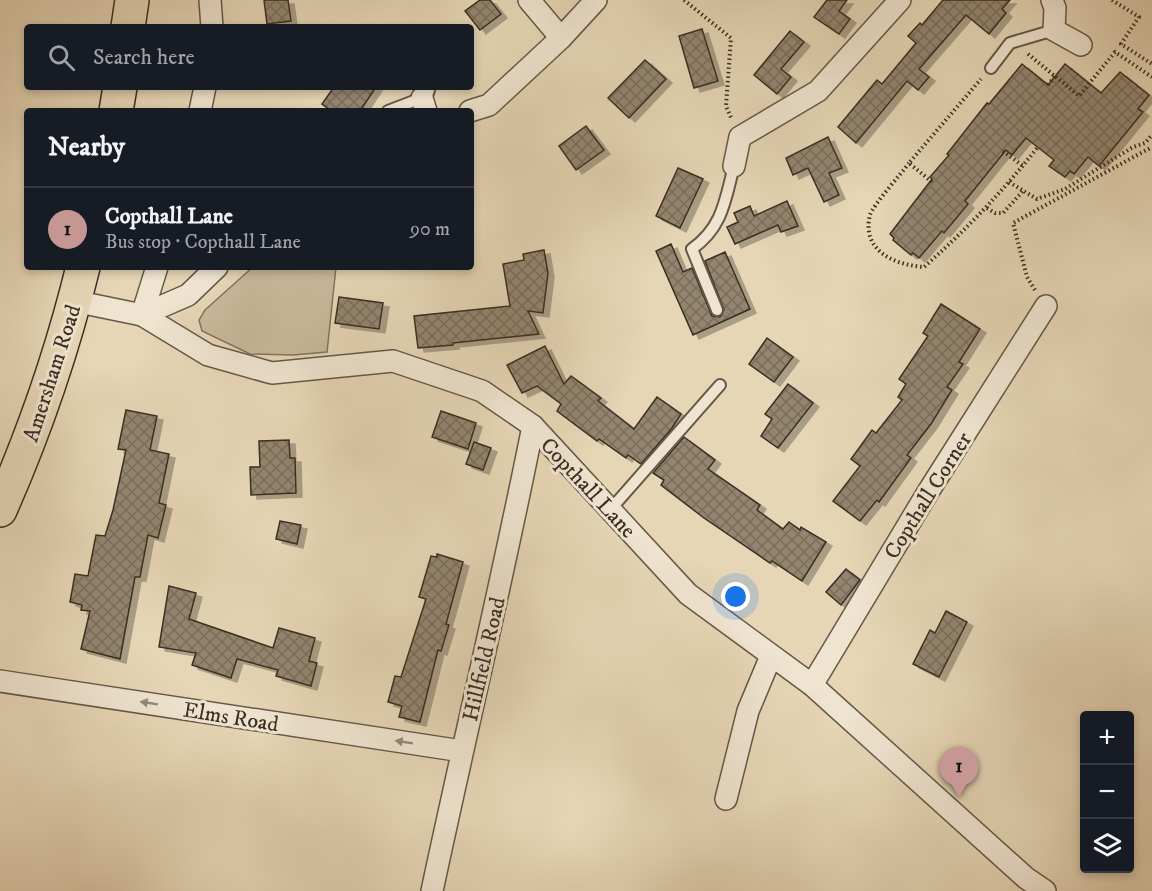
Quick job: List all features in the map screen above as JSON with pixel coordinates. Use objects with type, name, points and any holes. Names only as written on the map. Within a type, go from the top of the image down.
[{"type":"highway","points":[[128,24],[132,0]]},
{"type":"highway","points":[[116,108],[120,90]]},
{"type":"highway","name":"Amersham Road","points":[[0,510],[22,460],[82,270]]},
{"type":"street","points":[[210,0],[212,24]]},
{"type":"street","points":[[529,0],[561,38]]},
{"type":"street","points":[[474,110],[489,105],[561,38],[596,0]]},
{"type":"street","points":[[734,166],[740,137],[818,91],[900,0]]},
{"type":"street","points":[[1052,0],[1055,8],[1054,30],[1081,45]]},
{"type":"street","points":[[201,108],[204,90]]},
{"type":"street","points":[[142,315],[157,270]]},
{"type":"street","points":[[142,315],[188,295],[214,270]]},
{"type":"street","name":"Copthall Lane","points":[[74,301],[142,315],[208,355],[272,373],[393,362],[482,391],[533,426],[688,594],[812,685],[1026,878],[1045,891]]},
{"type":"street","name":"Copthall Corner","points":[[812,685],[928,492],[1046,306]]},
{"type":"street","name":"Hillfield Road","points":[[432,891],[533,426]]},
{"type":"street","points":[[726,799],[748,711],[771,656]]},
{"type":"street","name":"Elms Road","points":[[0,681],[462,751]]},
{"type":"lane","points":[[992,68],[1010,43],[1054,30]]},
{"type":"lane","points":[[398,108],[426,99]]},
{"type":"lane","points":[[717,310],[692,249],[706,239],[722,216],[734,166]]},
{"type":"lane","points":[[610,510],[720,385]]},
{"type":"path","points":[[684,0],[731,38],[726,106],[740,137]]},
{"type":"path","points":[[1112,0],[1139,17],[1121,44],[1152,64]]},
{"type":"path","points":[[1021,40],[1026,52],[1079,96],[1115,52],[1152,77]]},
{"type":"path","points":[[992,68],[909,163],[870,214],[870,232],[874,247],[879,253],[909,266],[924,267],[958,238],[987,208],[1038,147]]},
{"type":"path","points":[[1048,85],[1055,76]]},
{"type":"path","points":[[1009,183],[1037,199],[1065,189],[1133,147],[1145,143],[1152,135]]},
{"type":"path","points":[[1046,306],[1027,277],[1013,223],[1152,147]]},
{"type":"path","points":[[1003,151],[1023,166]]},
{"type":"path","points":[[909,163],[932,183]]},
{"type":"path","points":[[987,208],[995,213],[1003,213],[1023,191]]},
{"type":"shaded area","points":[[250,270],[336,270],[327,352],[293,355],[250,354],[202,331],[199,320],[205,310]]},
{"type":"building","points":[[264,0],[288,0],[291,21],[267,24]]},
{"type":"building","points":[[480,0],[490,0],[501,14],[480,30],[465,11]]},
{"type":"building","points":[[827,0],[847,0],[839,11],[850,19],[839,34],[814,17]]},
{"type":"building","points":[[943,0],[1010,0],[1002,9],[1006,13],[989,34],[966,15],[919,69],[929,77],[918,90],[907,81],[856,143],[838,127],[877,80],[882,84],[916,43],[908,36],[920,23],[922,25]]},
{"type":"building","points":[[702,29],[718,81],[694,88],[679,36]]},
{"type":"building","points":[[790,31],[804,42],[781,69],[791,77],[777,94],[754,75]]},
{"type":"building","points":[[645,60],[666,79],[629,118],[608,98]]},
{"type":"building","points":[[1022,64],[1048,85],[1065,64],[1101,93],[1120,72],[1149,95],[1138,109],[1143,112],[1099,166],[1088,157],[1074,174],[1070,171],[1065,177],[1049,166],[1054,160],[1026,138],[1012,155],[1006,150],[965,201],[968,204],[944,233],[942,231],[919,258],[913,253],[911,255],[893,240],[890,234],[932,179],[930,177],[949,155],[947,154],[987,103],[989,104]]},
{"type":"building","points":[[332,90],[374,90],[362,108],[328,108],[322,104]]},
{"type":"building","points":[[586,126],[604,150],[576,170],[559,146]]},
{"type":"building","points":[[828,137],[842,168],[829,173],[839,195],[824,202],[808,168],[793,175],[786,158]]},
{"type":"building","points":[[678,168],[703,179],[680,228],[656,216]]},
{"type":"building","points":[[787,201],[798,226],[781,232],[778,225],[735,244],[727,227],[738,222],[734,213],[750,206],[754,216]]},
{"type":"building","points":[[671,244],[683,272],[692,268],[712,316],[720,317],[724,310],[705,261],[725,252],[750,309],[693,335],[656,251]]},
{"type":"building","points":[[544,250],[548,273],[543,313],[528,311],[539,334],[418,348],[414,316],[510,306],[503,264],[524,260],[523,254]]},
{"type":"building","points":[[339,297],[383,303],[379,329],[335,323]]},
{"type":"building","points":[[941,304],[980,329],[959,362],[963,364],[947,387],[952,390],[931,424],[907,455],[911,458],[879,502],[877,500],[860,521],[833,501],[860,466],[851,459],[872,430],[876,433],[902,400],[898,397],[906,384],[899,379],[928,336],[923,333]]},
{"type":"building","points":[[767,338],[793,357],[774,382],[749,364]]},
{"type":"building","points":[[545,346],[564,384],[571,376],[601,398],[598,401],[634,429],[657,397],[681,414],[641,464],[628,455],[626,458],[599,439],[597,441],[557,411],[561,404],[537,386],[522,393],[507,365]]},
{"type":"building","points":[[788,384],[813,403],[778,448],[761,436],[772,419],[765,414]]},
{"type":"building","points":[[126,410],[157,416],[150,450],[169,454],[159,503],[166,505],[158,538],[148,535],[140,577],[135,577],[120,659],[81,649],[90,611],[81,610],[82,605],[70,602],[75,574],[88,576],[96,535],[105,536],[113,510],[126,450],[118,449]]},
{"type":"building","points":[[441,411],[476,423],[468,449],[432,437]]},
{"type":"building","points":[[684,437],[715,460],[708,469],[760,505],[757,510],[783,529],[789,522],[800,530],[801,527],[826,542],[802,581],[772,561],[770,563],[704,518],[661,485],[664,480],[653,473]]},
{"type":"building","points":[[289,440],[290,458],[295,458],[296,493],[251,495],[250,467],[260,467],[259,441]]},
{"type":"building","points":[[474,442],[491,448],[483,470],[466,464]]},
{"type":"building","points":[[280,521],[301,525],[297,544],[276,539]]},
{"type":"building","points":[[437,554],[463,562],[446,624],[449,625],[441,651],[438,650],[420,722],[399,717],[402,706],[388,702],[395,676],[401,677],[426,599],[419,597],[431,556],[437,557]]},
{"type":"building","points":[[846,569],[860,580],[841,605],[826,592]]},
{"type":"building","points":[[169,586],[196,593],[189,619],[273,648],[279,628],[315,638],[309,661],[317,663],[311,686],[276,676],[278,670],[237,659],[231,678],[192,665],[196,653],[159,647]]},
{"type":"building","points":[[946,611],[967,622],[939,677],[913,664],[930,630],[935,633]]},
{"type":"place","name":"Copthall Lane","points":[[959,797]]}]
